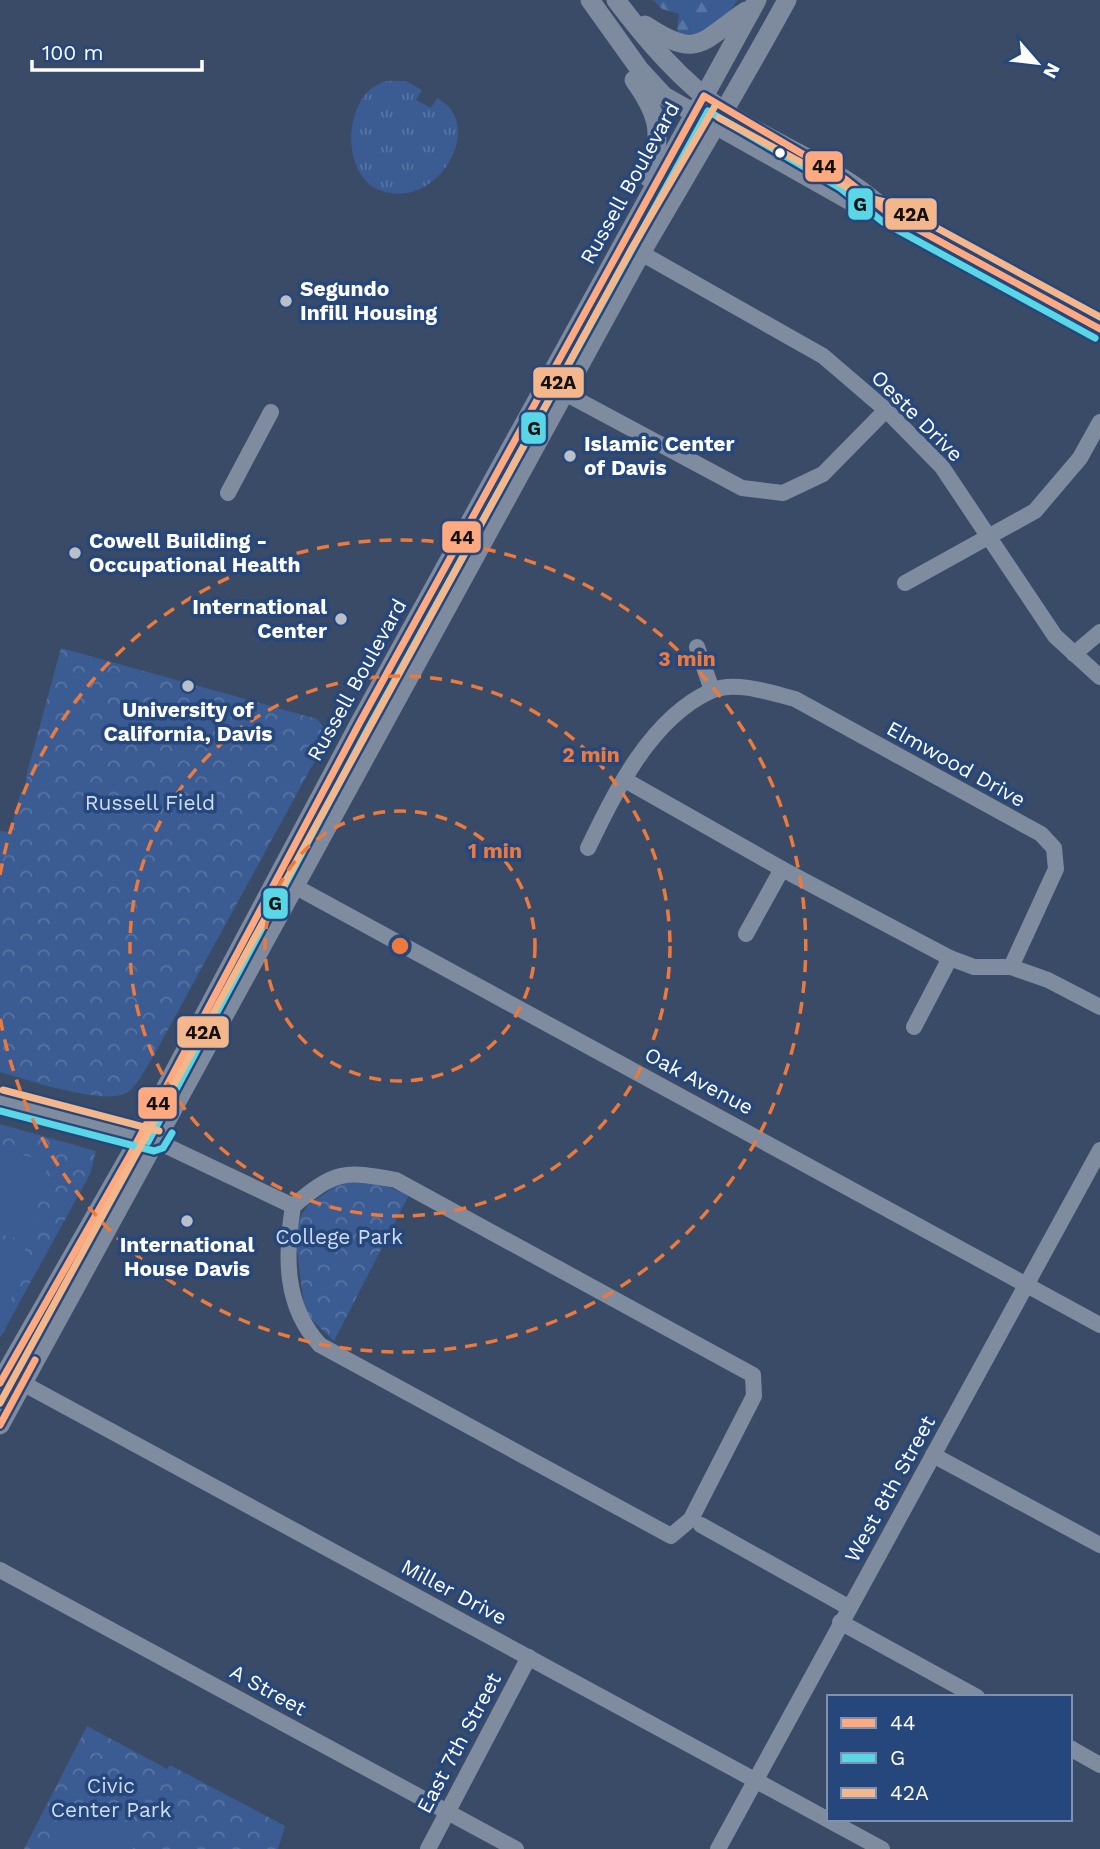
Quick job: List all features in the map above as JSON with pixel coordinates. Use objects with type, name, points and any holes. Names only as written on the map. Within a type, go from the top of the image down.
[{"type":"main road","name":"Russell Boulevard","points":[[285,881],[356,772],[641,253],[787,0]]},
{"type":"main road","points":[[592,2],[653,86],[694,114],[719,119],[882,208]]},
{"type":"main road","points":[[592,2],[594,21],[647,99],[657,120],[658,148],[640,212]]},
{"type":"main road","name":"Russell Boulevard","points":[[0,1424],[9,1380],[148,1139],[285,881],[359,724],[755,4]]},
{"type":"main road","points":[[621,6],[670,41],[683,44],[702,43],[718,35],[755,4]]},
{"type":"main road","points":[[621,6],[679,73],[704,96],[719,119],[822,186],[828,181],[834,181],[1100,329]]},
{"type":"main road","points":[[356,772],[351,763],[362,741],[363,731],[359,724]]},
{"type":"street","name":"Oeste Drive","points":[[641,253],[823,356],[886,410],[942,467],[1055,636],[1100,677]]},
{"type":"street","points":[[546,383],[742,488],[783,493],[823,474],[886,410]]},
{"type":"street","points":[[228,493],[271,412]]},
{"type":"street","points":[[905,583],[1035,511],[1080,458],[1100,422]]},
{"type":"street","points":[[1074,654],[1100,632]]},
{"type":"street","points":[[588,848],[648,744],[674,716],[712,690],[697,647]]},
{"type":"street","name":"Elmwood Drive","points":[[712,690],[761,690],[795,699],[1041,834],[1054,848],[1056,869],[1012,967]]},
{"type":"street","points":[[625,780],[782,869],[950,958],[974,967],[1012,967],[1048,980],[1100,1007]]},
{"type":"street","points":[[746,934],[782,869]]},
{"type":"street","name":"Oak Avenue","points":[[285,881],[1100,1325]]},
{"type":"street","points":[[914,1027],[950,958]]},
{"type":"street","points":[[0,1100],[148,1139],[293,1206]]},
{"type":"street","name":"West 8th Street","points":[[718,1849],[1100,1150]]},
{"type":"street","points":[[357,1173],[396,1180],[753,1374],[754,1396],[691,1519],[671,1536],[320,1345],[304,1328],[292,1292],[286,1250],[293,1206],[340,1174],[357,1173]]},
{"type":"street","name":"Miller Drive","points":[[9,1380],[529,1657],[827,1820]]},
{"type":"street","points":[[933,1455],[1100,1545]]},
{"type":"street","points":[[701,1525],[848,1607]]},
{"type":"street","name":"A Street","points":[[0,1570],[516,1849]]},
{"type":"street","points":[[840,1622],[973,1695]]},
{"type":"street","name":"East 7th Street","points":[[428,1849],[529,1657]]},
{"type":"street","points":[[1072,1749],[1100,1765]]},
{"type":"street","name":"Miller Drive","points":[[830,1821],[882,1849]]},
{"type":"green space","points":[[653,0],[738,0],[712,28],[696,34],[687,34],[677,32],[679,14],[662,9]]},
{"type":"green space","points":[[405,81],[422,90],[416,100],[431,108],[437,98],[451,110],[458,126],[457,144],[450,161],[438,177],[422,188],[403,194],[382,191],[368,183],[353,154],[351,137],[360,103],[369,90],[383,82]]},
{"type":"green space","name":"Russell Field","points":[[61,648],[317,719],[326,730],[324,744],[153,1057],[132,1089],[117,1096],[84,1094],[0,1072],[0,831],[10,832],[21,792],[25,792],[27,773]]},
{"type":"green space","points":[[0,1124],[96,1151],[90,1174],[0,1338]]},
{"type":"green space","points":[[0,1149],[49,1162],[27,1241],[0,1234]]},
{"type":"green space","name":"College Park","points":[[345,1180],[381,1184],[409,1195],[334,1341],[305,1313],[296,1224],[308,1205]]},
{"type":"green space","points":[[0,1242],[25,1249],[3,1328],[0,1327]]},
{"type":"green space","name":"Civic Center Park","points":[[87,1726],[167,1769],[170,1765],[285,1826],[278,1849],[24,1849]]},
{"type":"green space","points":[[65,1805],[107,1816],[122,1829],[133,1849],[46,1849]]},
{"type":"transit line","name":"44","points":[[0,1383],[130,1155],[359,724],[704,96],[845,179],[888,213],[1100,329]]},
{"type":"transit line","name":"42A","points":[[0,1403],[632,248],[715,106]]},
{"type":"transit line","name":"G","points":[[148,1142],[368,729],[708,111],[840,188],[883,222],[1095,338]]},
{"type":"transit line","name":"42A","points":[[719,118],[865,197],[893,204],[1100,317]]},
{"type":"transit line","name":"42A","points":[[3,1090],[159,1131]]},
{"type":"transit line","name":"G","points":[[0,1111],[154,1151],[163,1148],[172,1133]]},
{"type":"transit line","name":"44","points":[[0,1425],[35,1360]]},
{"type":"place","name":"Segundo Infill Housing","points":[[286,301]]},
{"type":"place","name":"Islamic Center of Davis","points":[[570,456]]},
{"type":"place","name":"Cowell Building - Occupational Health","points":[[75,553]]},
{"type":"place","name":"International Center","points":[[341,619]]},
{"type":"place","name":"University of California, Davis","points":[[188,686]]},
{"type":"place","name":"International House Davis","points":[[187,1221]]}]
